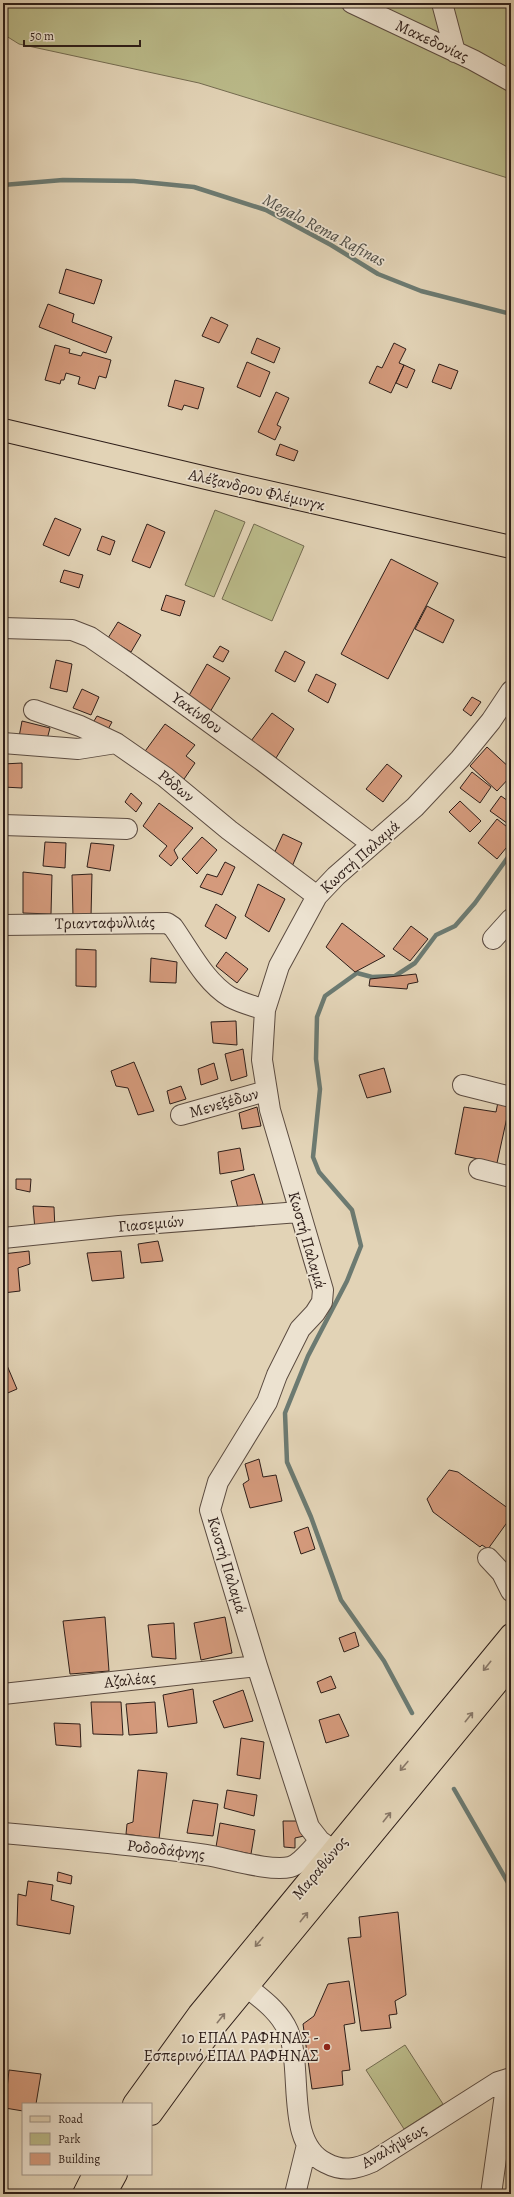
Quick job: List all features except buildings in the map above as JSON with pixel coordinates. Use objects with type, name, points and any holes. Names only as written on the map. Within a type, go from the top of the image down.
[{"type":"main road","name":"Αλέξανδρου Φλέμινγκ","points":[[3,430],[511,547]]},
{"type":"main road","name":"Μαραθώνος","points":[[135,2103],[199,2014],[327,1846],[511,1636]]},
{"type":"main road","name":"Μαραθώνος","points":[[152,2113],[188,2060],[511,1666]]},
{"type":"main road","points":[[84,2194],[94,2175]]},
{"type":"main road","points":[[105,2194],[115,2175]]},
{"type":"street","name":"Μακεδονίας","points":[[352,3],[455,52],[511,81]]},
{"type":"street","points":[[442,3],[455,52]]},
{"type":"street","name":"Υακίνθου","points":[[3,628],[72,630],[90,637],[264,762],[372,844]]},
{"type":"street","name":"Κωστή Παλαμά","points":[[327,1846],[307,1820],[257,1666],[210,1510],[218,1482],[267,1402],[277,1375],[300,1329],[315,1313],[322,1302],[323,1290],[270,1110],[266,1091],[262,1060],[265,1010],[279,966],[317,896],[372,844],[415,807],[460,759],[491,721],[511,691]]},
{"type":"street","name":"Ρόδων","points":[[34,710],[80,726],[116,743],[165,777],[230,830],[317,896]]},
{"type":"street","points":[[7,743],[78,749],[116,743]]},
{"type":"street","points":[[3,825],[127,829]]},
{"type":"street","points":[[493,939],[511,919]]},
{"type":"street","name":"Τριανταφυλλιάς","points":[[3,925],[166,923],[174,927],[210,980],[218,988],[231,997],[265,1010]]},
{"type":"street","points":[[463,1085],[511,1097]]},
{"type":"street","name":"Μενεξέδων","points":[[181,1116],[266,1091]]},
{"type":"street","points":[[479,1169],[511,1177]]},
{"type":"street","name":"Γιασεμιών","points":[[3,1238],[119,1226],[300,1212]]},
{"type":"street","points":[[488,1558],[502,1574],[511,1591]]},
{"type":"street","name":"Αζαλέας","points":[[3,1694],[257,1666]]},
{"type":"street","name":"Ροδοδάφνης","points":[[3,1834],[94,1841],[206,1855],[275,1867],[290,1867],[327,1846]]},
{"type":"street","points":[[247,1987],[277,2013],[288,2031],[294,2052],[298,2114],[306,2146],[295,2194]]},
{"type":"street","points":[[491,2194],[509,2079]]},
{"type":"street","name":"Αναλήψεως","points":[[306,2146],[313,2154],[332,2166],[351,2169],[361,2167],[386,2154],[498,2082],[509,2079]]},
{"type":"green space","points":[[3,3],[511,3],[511,179],[199,83],[19,44],[3,34]]},
{"type":"green space","points":[[215,510],[245,522],[214,597],[185,585]]},
{"type":"green space","points":[[254,524],[304,546],[272,621],[222,599]]},
{"type":"green space","points":[[405,2045],[443,2104],[404,2129],[366,2070]]},
{"type":"waterway","name":"Megalo Rema Rafinas","points":[[3,185],[63,180],[134,181],[194,187],[266,210],[331,245],[378,274],[421,291],[511,314]]},
{"type":"waterway","points":[[412,1713],[384,1661],[341,1600],[311,1517],[287,1462],[285,1413],[308,1356],[347,1281],[361,1246],[352,1210],[319,1172],[313,1157],[320,1089],[316,1059],[317,1017],[325,996],[357,973],[372,977],[395,976],[415,963],[436,935],[455,926],[475,903],[511,853]]},
{"type":"waterway","points":[[454,1789],[511,1888]]},
{"type":"place","name":"1ο ΕΠΑΛ ΡΑΦΗΝΑΣ - Εσπερινό ΕΠΑΛ ΡΑΦΗΝΑΣ","points":[[327,2047]]}]
